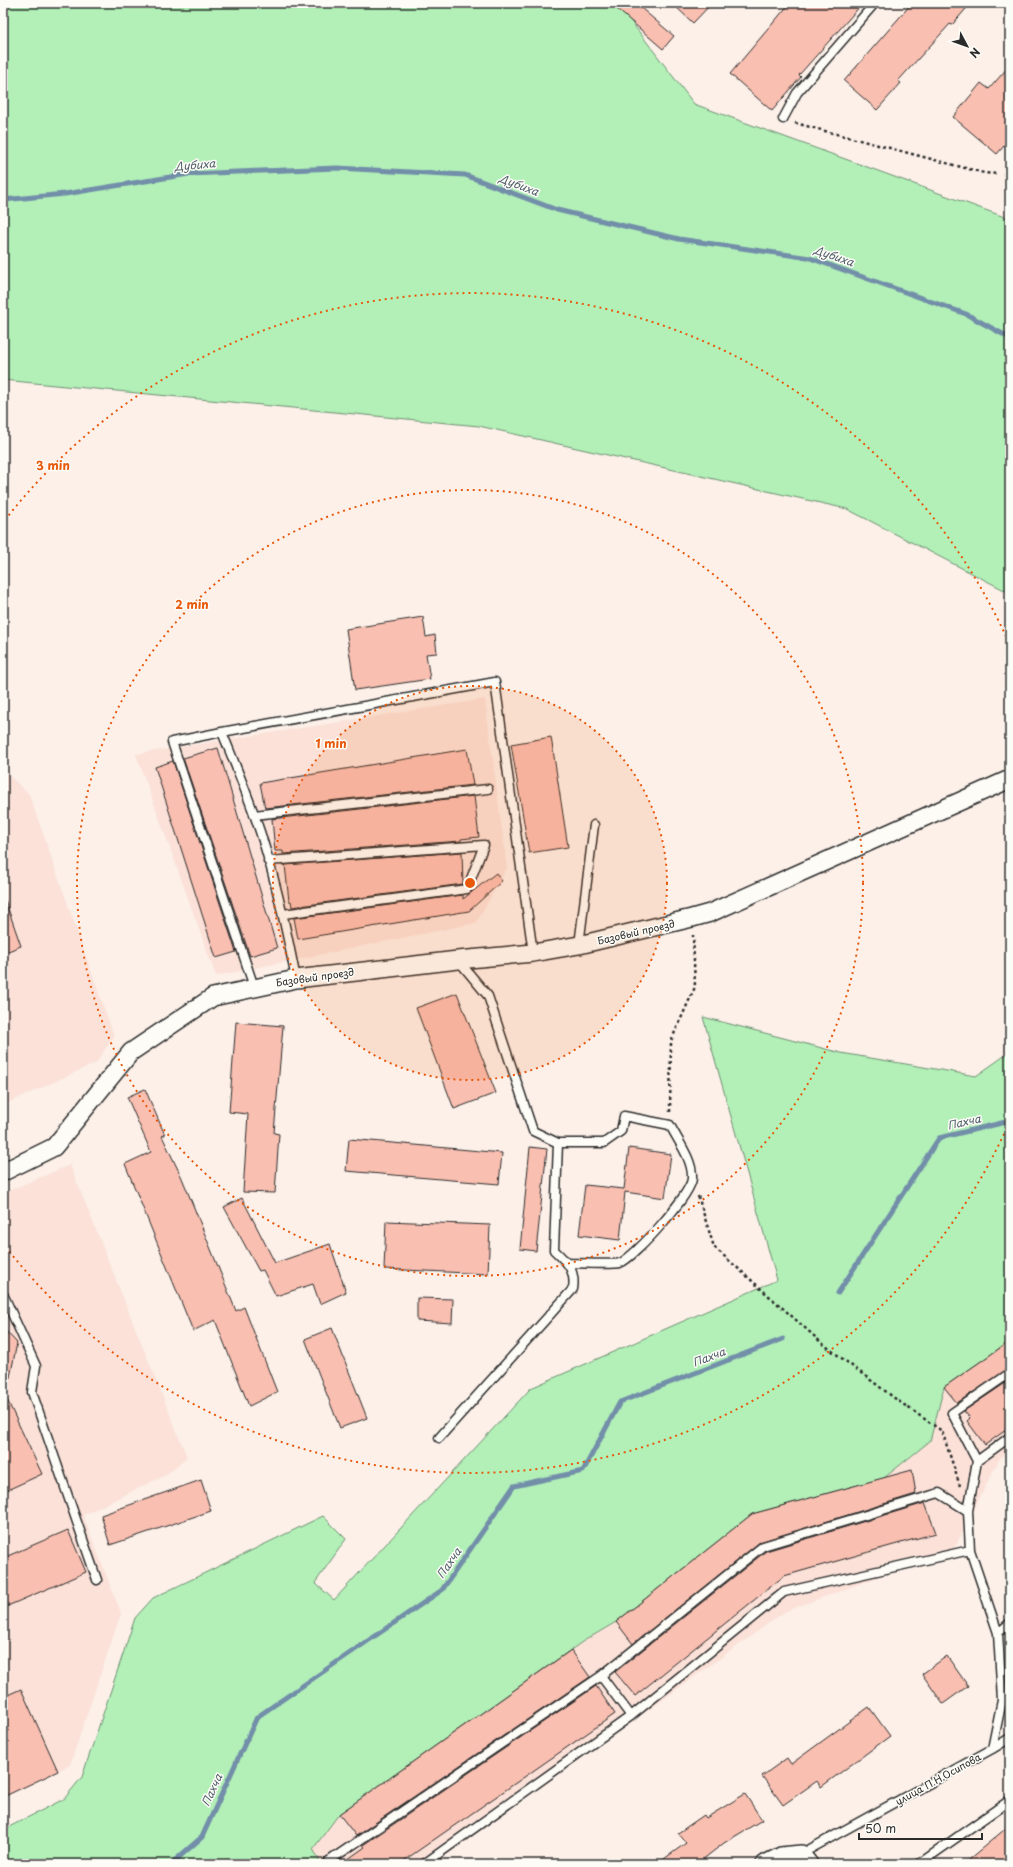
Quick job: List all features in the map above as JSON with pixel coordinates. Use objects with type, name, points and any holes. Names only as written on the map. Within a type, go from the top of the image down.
[{"type":"street","name":"Базовый проезд","points":[[3,1172],[54,1148],[131,1052],[213,997],[296,979],[458,960],[533,953],[579,945],[692,918],[710,913],[1010,779]]},
{"type":"street","name":"улица П.Н.Осипова","points":[[765,1864],[781,1856],[805,1859]]},
{"type":"lane","points":[[783,119],[797,93],[875,3]]},
{"type":"lane","points":[[254,987],[172,742],[495,682],[533,953]]},
{"type":"lane","points":[[222,732],[254,815],[268,861],[283,914],[296,979]]},
{"type":"lane","points":[[254,815],[488,789]]},
{"type":"lane","points":[[579,945],[594,825]]},
{"type":"lane","points":[[268,861],[484,845],[467,888],[283,914]]},
{"type":"lane","points":[[458,960],[488,996],[533,1131],[558,1143],[604,1143],[621,1131],[624,1116],[670,1125],[689,1161],[692,1179],[683,1198],[643,1243],[619,1263],[568,1263]]},
{"type":"lane","points":[[439,1438],[573,1289],[575,1278],[568,1263],[554,1250],[558,1143]]},
{"type":"lane","points":[[3,1294],[36,1366],[32,1392],[97,1580]]},
{"type":"lane","points":[[1010,1373],[952,1413],[977,1461],[1010,1438]]},
{"type":"lane","name":"улица П.Н.Осипова","points":[[805,1859],[992,1749],[1002,1700],[998,1633],[970,1550],[968,1511],[977,1461]]},
{"type":"lane","points":[[329,1861],[602,1676],[762,1546],[939,1494],[968,1511]]},
{"type":"lane","points":[[424,1864],[631,1716],[784,1592],[970,1550]]},
{"type":"lane","points":[[998,1633],[1010,1623]]},
{"type":"lane","points":[[602,1676],[631,1716]]},
{"type":"lane","points":[[992,1749],[1010,1738]]},
{"type":"lane","points":[[919,1864],[1010,1800]]},
{"type":"path","points":[[783,119],[984,173],[1010,174]]},
{"type":"path","points":[[670,1125],[671,1041],[695,987],[692,918]]},
{"type":"path","points":[[692,1179],[714,1247],[823,1344],[897,1400],[942,1430],[968,1511]]},
{"type":"shaded area","points":[[485,699],[507,868],[476,923],[216,976],[136,754]]},
{"type":"shaded area","points":[[3,770],[29,794],[114,1036],[96,1063],[3,1105]]},
{"type":"shaded area","points":[[70,1165],[187,1457],[166,1475],[83,1515],[121,1613],[70,1765],[3,1797],[3,1193]]},
{"type":"shaded area","points":[[1010,1341],[1010,1451],[1000,1458],[954,1549],[786,1611],[434,1864],[321,1864],[313,1849],[339,1814],[582,1642],[616,1622],[752,1514],[884,1478],[930,1441],[944,1387]]},
{"type":"green space","points":[[3,3],[617,3],[694,104],[1010,219],[1010,593],[847,509],[479,426],[3,380]]},
{"type":"green space","points":[[703,1017],[841,1053],[976,1076],[1010,1052],[1010,1341],[944,1387],[930,1441],[884,1478],[752,1514],[616,1622],[582,1642],[339,1814],[313,1849],[321,1864],[3,1864],[3,1830],[64,1799],[82,1777],[135,1618],[153,1598],[323,1516],[346,1539],[315,1583],[334,1600],[531,1388],[777,1280]]},
{"type":"building","points":[[610,3],[635,3],[674,36],[663,49]]},
{"type":"building","points":[[672,3],[712,3],[693,23]]},
{"type":"building","points":[[790,3],[863,3],[799,75],[801,77],[772,111],[730,74]]},
{"type":"building","points":[[912,3],[971,3],[898,81],[901,83],[877,110],[844,81]]},
{"type":"building","points":[[1010,65],[1010,139],[997,154],[953,117],[981,83],[989,89]]},
{"type":"building","points":[[423,617],[426,637],[435,635],[437,653],[426,654],[430,679],[355,690],[346,629]]},
{"type":"building","points":[[551,737],[568,847],[529,853],[511,744]]},
{"type":"building","points":[[218,748],[277,948],[250,956],[183,758]]},
{"type":"building","points":[[467,749],[473,785],[265,808],[260,783]]},
{"type":"building","points":[[173,761],[236,952],[216,958],[155,767]]},
{"type":"building","points":[[474,796],[479,837],[461,839],[461,841],[283,854],[283,851],[275,851],[272,819]]},
{"type":"building","points":[[462,852],[463,884],[292,907],[291,901],[289,901],[285,865]]},
{"type":"building","points":[[496,873],[502,881],[469,911],[298,939],[294,918],[463,895],[463,899]]},
{"type":"building","points":[[3,900],[5,900],[21,946],[3,953]]},
{"type":"building","points":[[457,993],[496,1093],[454,1109],[416,1008]]},
{"type":"building","points":[[236,1022],[283,1026],[274,1133],[279,1134],[275,1193],[243,1192],[248,1114],[229,1112]]},
{"type":"building","points":[[145,1089],[165,1135],[162,1136],[182,1178],[236,1311],[244,1307],[277,1392],[249,1406],[215,1320],[193,1331],[125,1164],[151,1152],[127,1097]]},
{"type":"building","points":[[349,1139],[502,1153],[499,1184],[346,1171]]},
{"type":"building","points":[[530,1147],[547,1149],[536,1251],[520,1249]]},
{"type":"building","points":[[629,1148],[671,1154],[665,1198],[625,1192],[620,1240],[579,1235],[585,1185],[624,1189]]},
{"type":"building","points":[[242,1198],[275,1263],[330,1244],[346,1292],[320,1304],[313,1284],[276,1296],[263,1270],[259,1271],[224,1207]]},
{"type":"building","points":[[386,1221],[490,1225],[488,1274],[384,1269]]},
{"type":"building","points":[[417,1298],[453,1299],[452,1323],[417,1321]]},
{"type":"building","points":[[3,1328],[17,1343],[9,1382],[3,1381]]},
{"type":"building","points":[[332,1328],[367,1418],[340,1428],[305,1339]]},
{"type":"building","points":[[1010,1341],[1010,1368],[957,1403],[944,1387]]},
{"type":"building","points":[[1010,1380],[1010,1427],[985,1445],[967,1421],[970,1418],[964,1411]]},
{"type":"building","points":[[3,1391],[42,1474],[3,1492]]},
{"type":"building","points":[[912,1470],[916,1494],[760,1542],[633,1644],[616,1622],[752,1514]]},
{"type":"building","points":[[201,1480],[211,1511],[110,1545],[101,1515]]},
{"type":"building","points":[[925,1503],[936,1533],[784,1576],[635,1696],[615,1672],[766,1551]]},
{"type":"building","points":[[68,1530],[86,1572],[3,1608],[3,1558]]},
{"type":"building","points":[[571,1650],[590,1677],[356,1836],[339,1814]]},
{"type":"building","points":[[947,1656],[968,1686],[943,1704],[922,1674]]},
{"type":"building","points":[[596,1686],[615,1714],[399,1864],[341,1864],[365,1847],[363,1845]]},
{"type":"building","points":[[21,1689],[58,1771],[3,1797],[3,1697]]},
{"type":"building","points":[[869,1707],[890,1736],[821,1787],[817,1781],[783,1805],[762,1776],[787,1758],[791,1764]]},
{"type":"building","points":[[745,1794],[762,1820],[724,1843],[697,1864],[657,1864],[686,1843],[678,1833],[704,1815],[706,1818]]},
{"type":"building","points":[[1010,1825],[1010,1864],[963,1864]]},
{"type":"waterway","name":"Дубиха","points":[[3,200],[65,194],[189,174],[337,168],[465,175],[557,210],[679,239],[810,258],[966,314],[1010,338]]},
{"type":"waterway","name":"Пахча","points":[[838,1293],[939,1138],[1010,1121]]},
{"type":"waterway","name":"Пахча","points":[[171,1864],[202,1837],[257,1717],[442,1590],[514,1486],[583,1471],[620,1402],[783,1339]]}]
